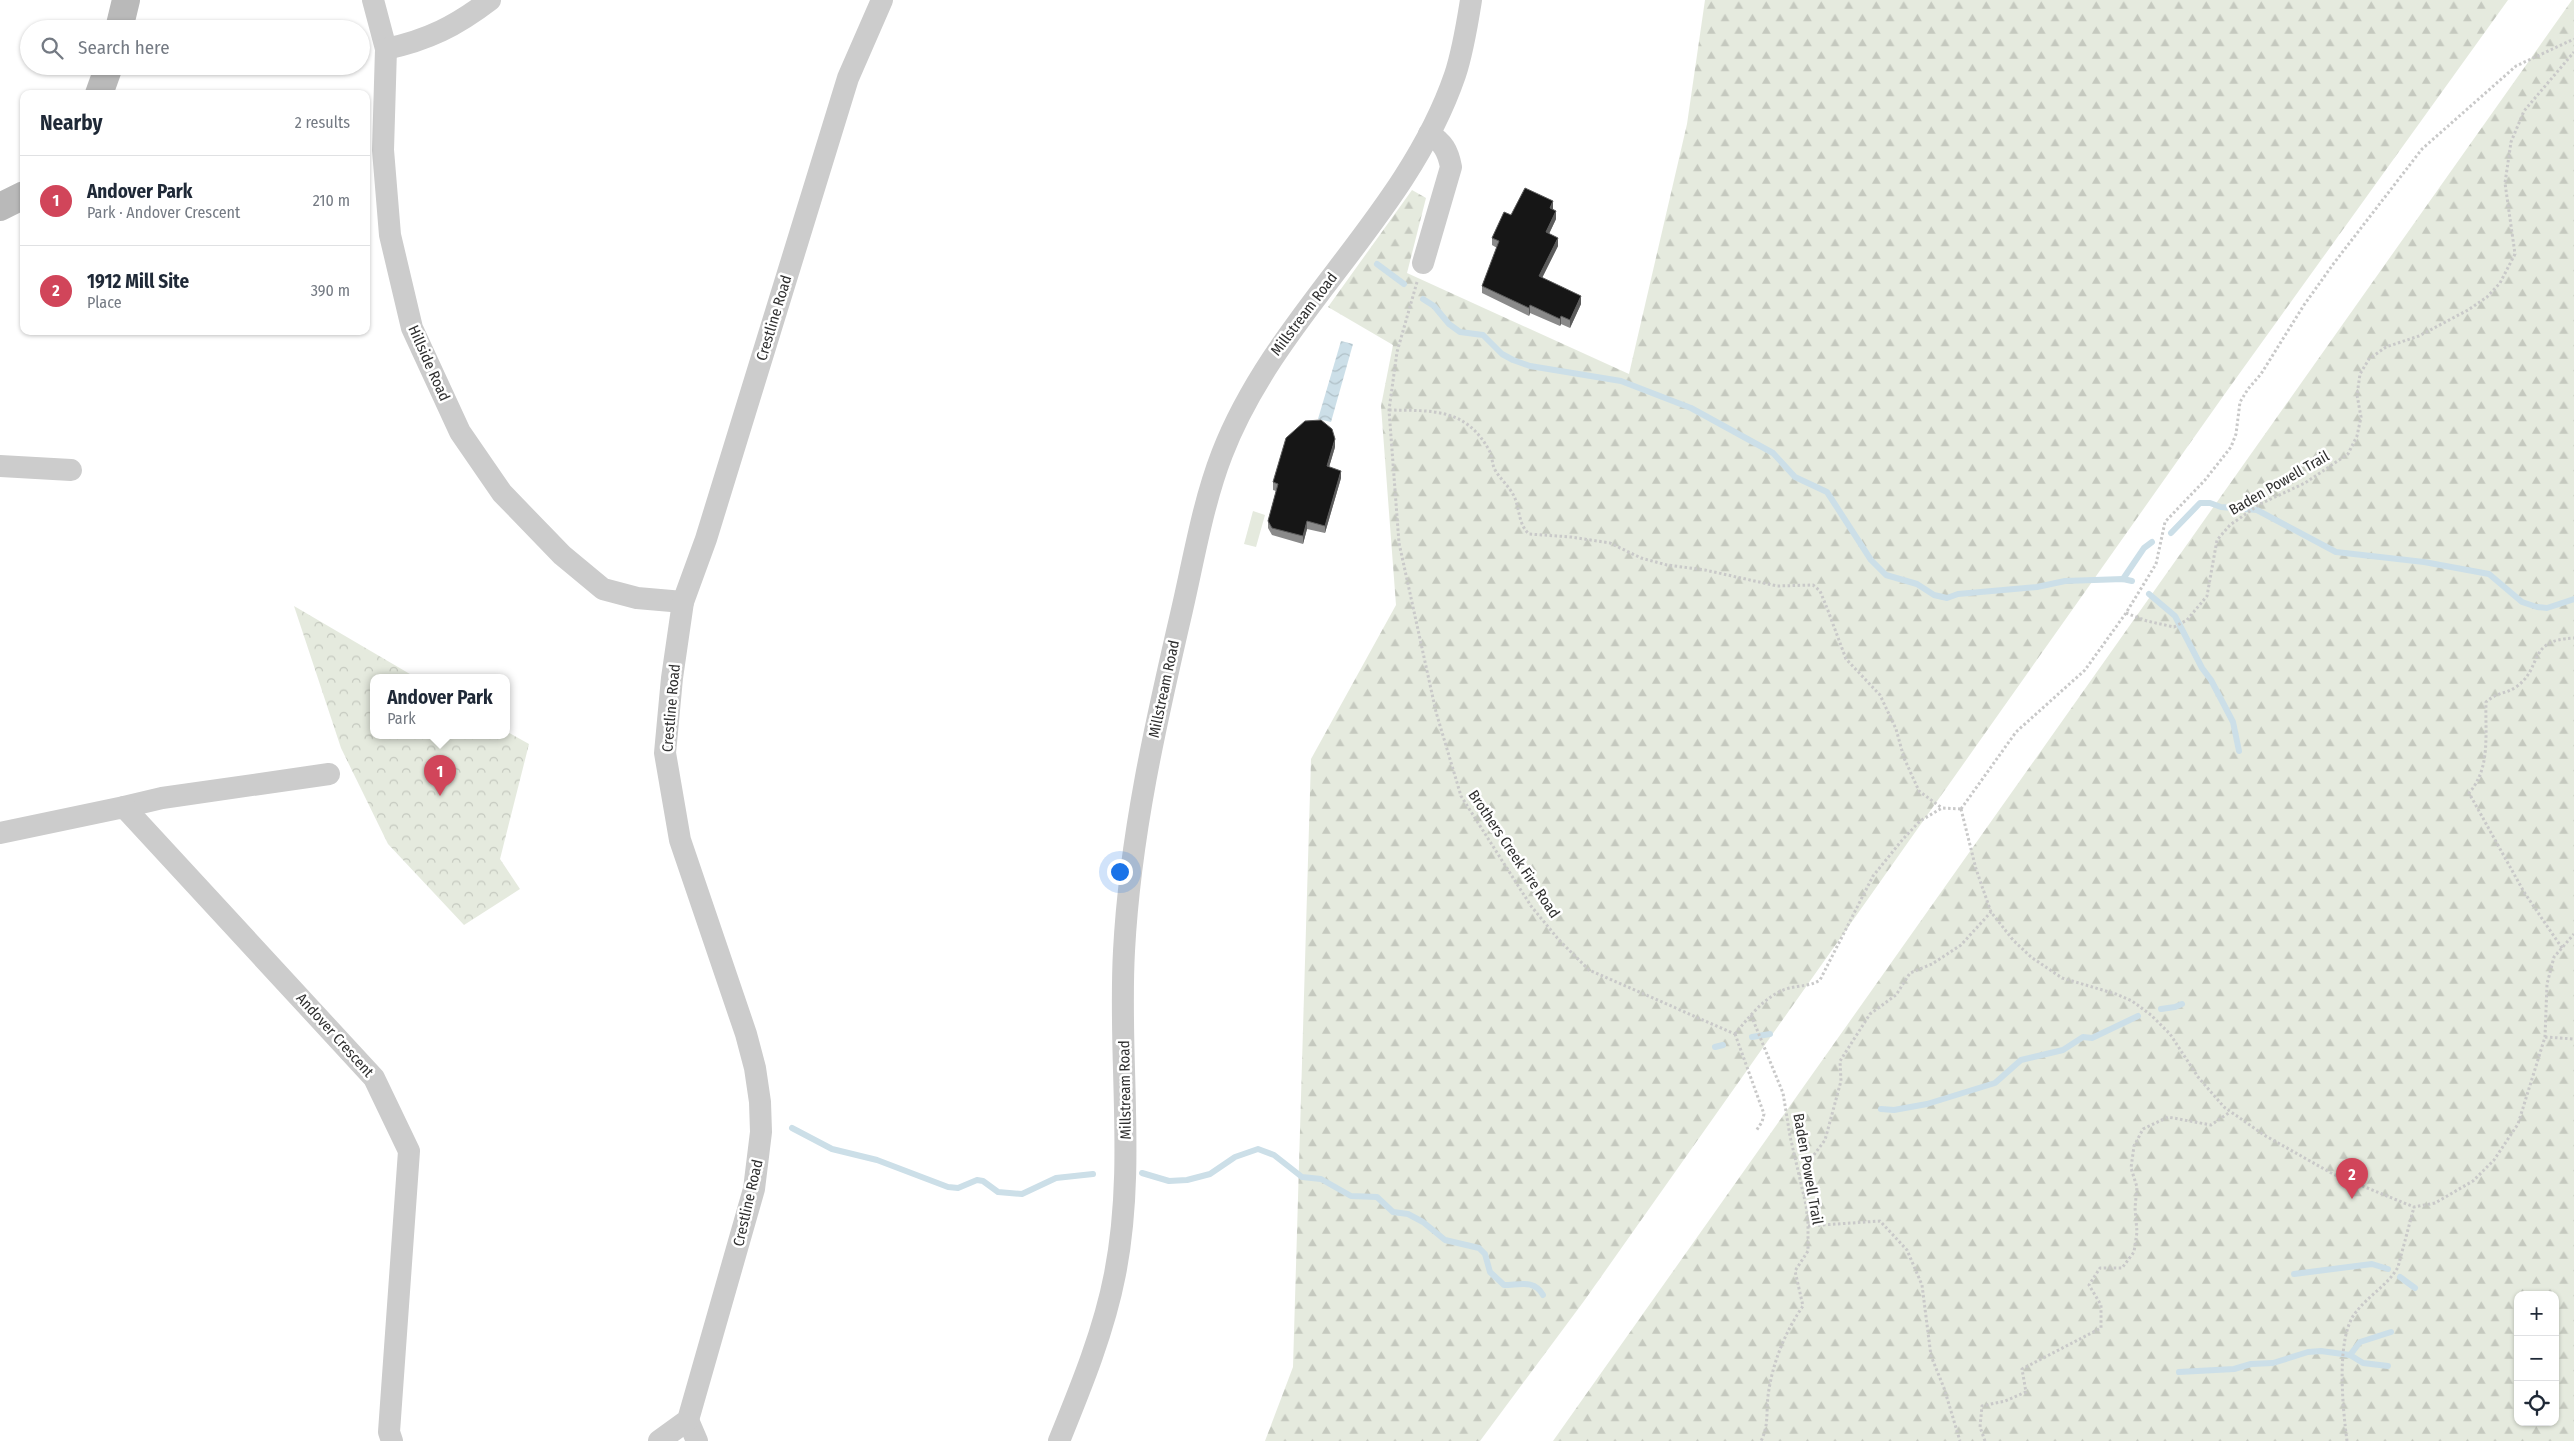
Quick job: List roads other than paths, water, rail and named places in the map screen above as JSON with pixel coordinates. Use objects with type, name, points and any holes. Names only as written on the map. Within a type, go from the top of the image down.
[{"type":"street","points":[[121,20],[126,0]]},
{"type":"street","name":"Hillside Road","points":[[373,0],[386,49],[383,150],[390,235],[412,328],[460,432],[502,493],[562,555],[603,589],[637,598],[683,602]]},
{"type":"street","points":[[386,49],[413,43],[462,22],[490,0]]},
{"type":"street","name":"Crestline Road","points":[[688,1420],[752,1197],[759,1162],[761,1132],[760,1102],[755,1068],[746,1034],[680,840],[665,753],[672,678],[683,602],[706,539],[848,78],[882,0]]},
{"type":"street","name":"Millstream Road","points":[[1059,1441],[1103,1323],[1116,1272],[1126,1171],[1122,1011],[1124,950],[1133,854],[1170,658],[1198,538],[1220,457],[1238,414],[1268,362],[1369,229],[1429,134],[1456,74],[1471,0]]},
{"type":"street","points":[[100,90],[106,75]]},
{"type":"street","points":[[1423,263],[1451,167],[1449,154],[1444,145],[1429,134]]},
{"type":"street","points":[[0,207],[20,197]]},
{"type":"street","points":[[0,466],[71,470]]},
{"type":"street","points":[[0,833],[162,798],[329,774]]},
{"type":"street","name":"Andover Crescent","points":[[124,807],[374,1078],[409,1151],[389,1432],[392,1441]]},
{"type":"street","points":[[659,1441],[688,1420],[696,1441]]},
{"type":"water","points":[[1341,341],[1353,344],[1331,422],[1318,419]]},
{"type":"waterway","points":[[1377,264],[1404,284]]},
{"type":"waterway","points":[[1423,299],[1434,306],[1449,324],[1460,332],[1483,335],[1502,354],[1513,360],[1530,366],[1621,381],[1691,408],[1773,453],[1795,477],[1827,492],[1871,560],[1886,575],[1917,584],[1934,595],[1947,598],[1958,594],[2037,587],[2065,581],[2123,579],[2132,581]]},
{"type":"waterway","points":[[2171,533],[2200,503],[2257,510],[2336,552],[2424,562],[2489,574],[2522,602],[2537,607],[2547,608],[2574,599]]},
{"type":"waterway","points":[[2123,579],[2144,548],[2152,542]]},
{"type":"waterway","points":[[2149,594],[2175,616],[2233,722],[2239,751]]},
{"type":"waterway","points":[[2161,1009],[2182,1004]]},
{"type":"waterway","points":[[1881,1109],[1894,1110],[1927,1104],[1995,1083],[2021,1060],[2063,1050],[2083,1037],[2092,1038],[2138,1016]]},
{"type":"waterway","points":[[1752,1037],[1770,1034]]},
{"type":"waterway","points":[[1715,1047],[1723,1045]]},
{"type":"waterway","points":[[792,1128],[832,1149],[877,1160],[948,1187],[958,1188],[977,1180],[983,1181],[998,1192],[1022,1194],[1056,1178],[1093,1174]]},
{"type":"waterway","points":[[1142,1173],[1169,1181],[1187,1180],[1210,1174],[1235,1157],[1258,1149],[1274,1155],[1302,1177],[1321,1179],[1351,1196],[1377,1197],[1393,1212],[1408,1214],[1423,1222],[1445,1240],[1479,1248],[1485,1254],[1490,1272],[1504,1285],[1531,1285],[1543,1295]]},
{"type":"waterway","points":[[2294,1274],[2372,1264],[2388,1269]]},
{"type":"waterway","points":[[2400,1277],[2415,1288]]},
{"type":"waterway","points":[[2350,1355],[2360,1342],[2391,1332]]},
{"type":"waterway","points":[[2179,1372],[2234,1369],[2251,1364],[2273,1363],[2308,1352],[2321,1351],[2350,1355],[2363,1363],[2388,1366]]},
{"type":"place","name":"Andover Park","points":[[440,796]]},
{"type":"place","name":"1912 Mill Site","points":[[2352,1199]]}]
